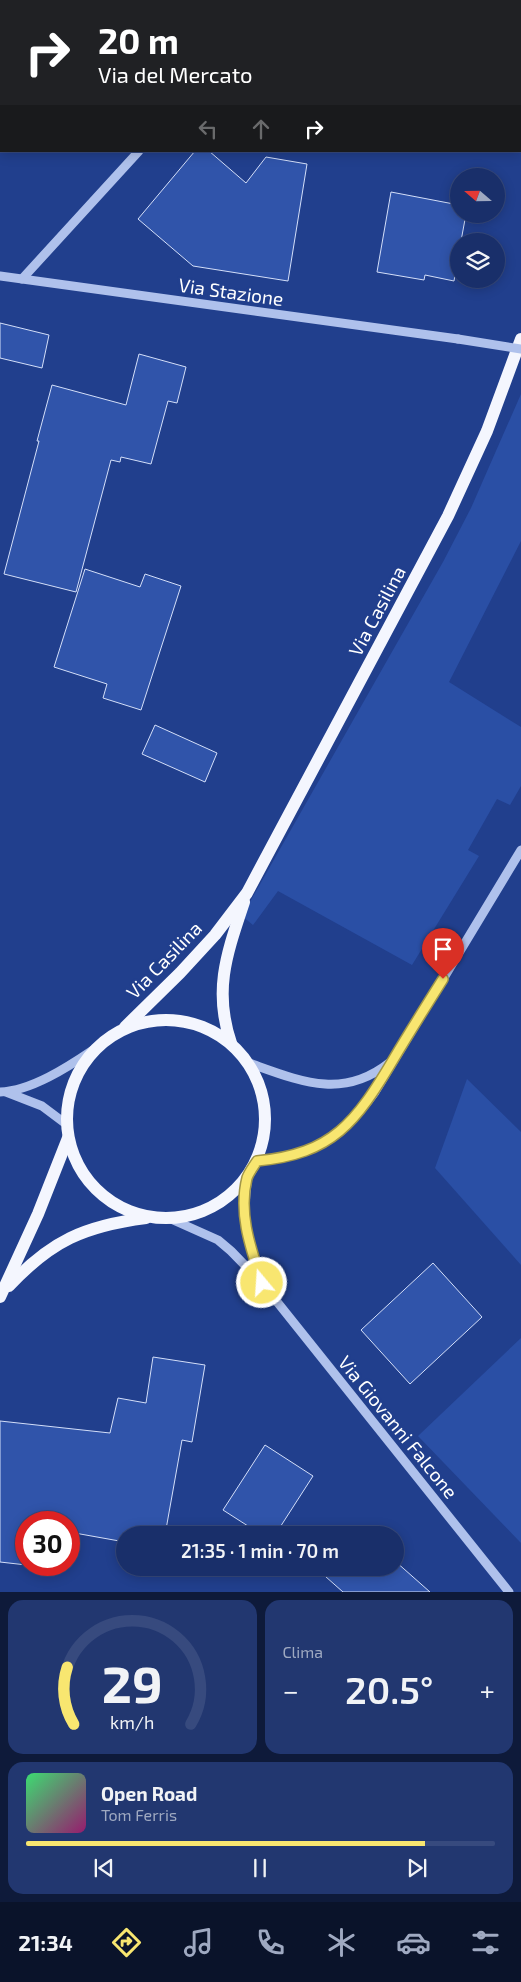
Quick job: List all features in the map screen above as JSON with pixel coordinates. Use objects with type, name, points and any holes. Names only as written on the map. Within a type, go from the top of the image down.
[{"type":"main road","name":"Via Casilina","points":[[231,1043],[222,1007],[223,986],[231,941],[247,893],[448,516],[487,431],[521,339]]},
{"type":"main road","name":"Via Casilina","points":[[125,1027],[180,973],[209,941],[247,893]]},
{"type":"main road","points":[[152,1019],[180,1019],[207,1028],[231,1043],[250,1063],[263,1094],[266,1128],[257,1161],[248,1177],[227,1198],[201,1213],[172,1219],[148,1217],[120,1208],[96,1190],[78,1166],[68,1138],[66,1124],[69,1098],[78,1072],[93,1050],[108,1037],[125,1027],[152,1019]]},
{"type":"main road","points":[[1,1295],[42,1205],[68,1138]]},
{"type":"main road","points":[[1,1295],[32,1263],[57,1244],[92,1228],[148,1217]]},
{"type":"street","points":[[22,279],[138,152]]},
{"type":"street","name":"Via Stazione","points":[[0,276],[521,349]]},
{"type":"street","points":[[257,1161],[293,1156],[329,1139],[347,1126],[362,1110],[375,1092],[393,1059],[521,850]]},
{"type":"street","points":[[3,1092],[30,1084],[52,1074],[93,1050]]},
{"type":"street","points":[[250,1063],[307,1082],[337,1085],[363,1079],[393,1059]]},
{"type":"street","points":[[3,1092],[42,1106],[66,1124]]},
{"type":"street","name":"Via Giovanni Falcone","points":[[248,1177],[244,1199],[245,1225],[247,1238],[262,1283]]},
{"type":"street","name":"Via Giovanni Falcone","points":[[172,1219],[218,1240],[262,1283],[509,1592]]},
{"type":"shaded area","points":[[521,394],[521,541],[449,682],[521,727],[521,786],[510,805],[497,799],[468,850],[479,856],[412,965],[278,891],[253,925],[242,916],[443,562],[471,508]]},
{"type":"shaded area","points":[[467,1079],[521,1132],[521,1265],[435,1168]]},
{"type":"shaded area","points":[[521,1338],[521,1543],[418,1436]]},
{"type":"building","points":[[194,152],[210,152],[246,183],[266,157],[307,164],[288,281],[193,266],[138,219]]},
{"type":"building","points":[[391,192],[450,203],[450,223],[464,223],[462,233],[450,233],[450,280],[425,275],[424,280],[377,272]]},
{"type":"building","points":[[0,323],[49,335],[42,368],[0,358]]},
{"type":"building","points":[[139,354],[186,367],[177,403],[168,401],[151,464],[121,457],[120,462],[111,460],[76,592],[4,574],[52,385],[126,405]]},
{"type":"building","points":[[85,569],[140,587],[145,574],[181,586],[141,710],[103,698],[107,684],[54,667]]},
{"type":"building","points":[[155,725],[217,753],[205,782],[142,754]]},
{"type":"building","points":[[433,1263],[482,1317],[410,1384],[361,1330]]},
{"type":"building","points":[[153,1357],[205,1365],[192,1442],[182,1440],[167,1526],[116,1526],[116,1540],[80,1534],[80,1511],[15,1511],[15,1564],[0,1562],[0,1421],[110,1433],[118,1398],[146,1403]]},
{"type":"building","points":[[265,1445],[313,1476],[281,1526],[248,1526],[223,1510]]},
{"type":"building","points":[[404,1569],[430,1592],[343,1592],[325,1576],[404,1576]]},
{"type":"route","points":[[262,1283],[247,1238],[244,1213],[244,1199],[248,1177],[257,1161],[293,1156],[312,1149],[347,1126],[375,1092],[393,1059],[443,979]]}]
